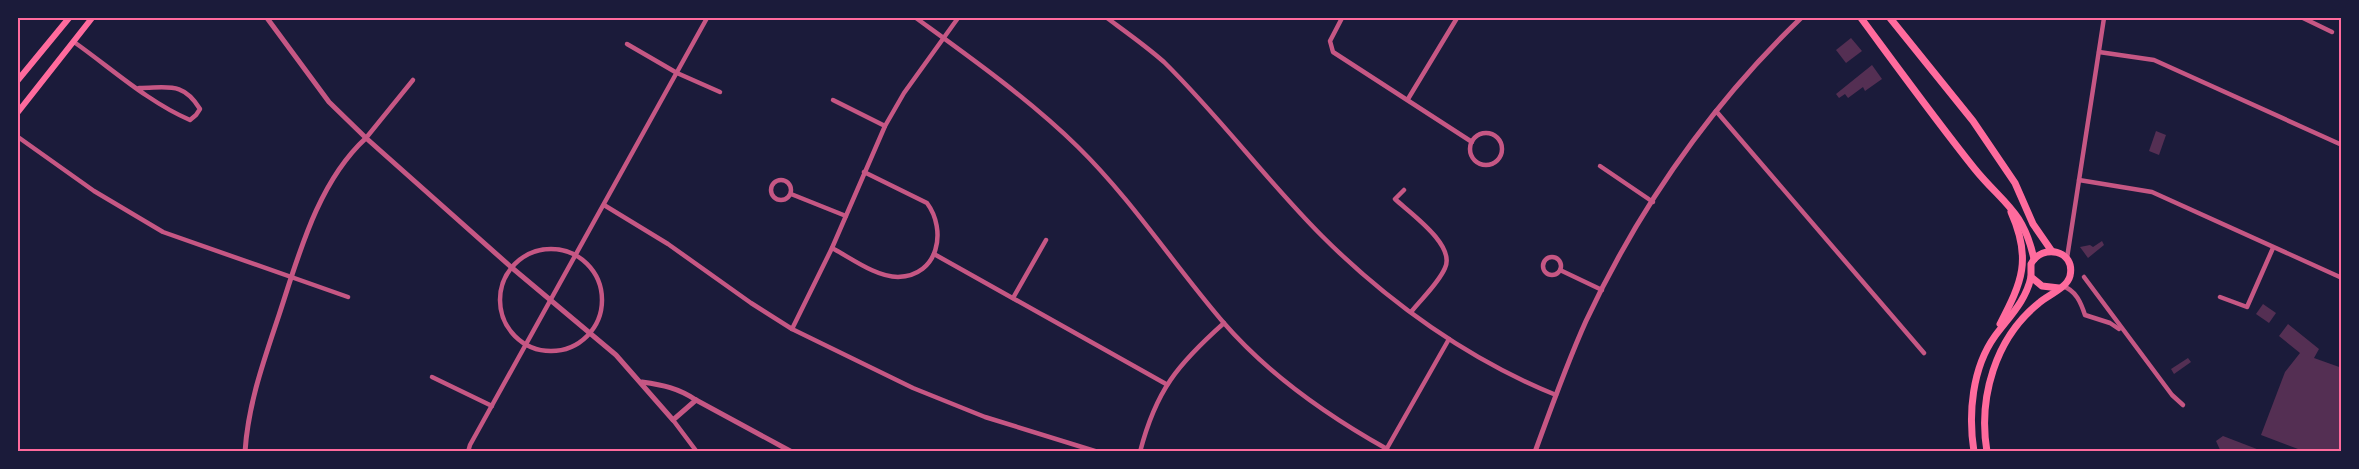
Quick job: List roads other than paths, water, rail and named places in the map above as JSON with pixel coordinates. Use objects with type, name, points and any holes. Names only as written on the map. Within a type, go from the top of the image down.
[{"type":"main road","points":[[18,80],[69,18]]},
{"type":"main road","points":[[18,112],[92,18]]},
{"type":"main road","points":[[1861,18],[1975,169],[2005,200],[2021,221],[2034,259]]},
{"type":"main road","points":[[1890,18],[1973,121],[2015,183],[2033,224],[2051,250]]},
{"type":"main road","points":[[1974,452],[1973,398],[1983,361],[2016,295],[2022,273],[2022,247],[2005,200]]},
{"type":"main road","points":[[1987,452],[1984,423],[1985,402],[1998,356],[2020,321],[2039,302],[2061,287],[2070,275],[2067,258],[2059,252],[2051,250],[2042,252],[2034,259],[2030,267],[2031,278],[2023,301],[1994,338]]},
{"type":"main road","points":[[2031,278],[2042,286],[2061,287]]},
{"type":"street","points":[[267,18],[329,102],[366,138],[511,267],[616,354],[673,420],[697,452]]},
{"type":"street","points":[[468,452],[707,18]]},
{"type":"street","points":[[916,18],[1031,106],[1078,148],[1120,194],[1224,323],[1285,381],[1353,430],[1386,450],[1449,339]]},
{"type":"street","points":[[792,329],[832,248],[885,126],[904,93],[958,18]]},
{"type":"street","points":[[1107,18],[1162,61],[1322,236],[1373,283],[1449,339],[1517,379],[1556,395]]},
{"type":"street","points":[[1342,18],[1330,41],[1333,52],[1472,142]]},
{"type":"street","points":[[1408,99],[1457,18]]},
{"type":"street","points":[[1535,452],[1586,322],[1602,290],[1653,202],[1685,150],[1716,112],[1801,18]]},
{"type":"street","points":[[2067,258],[2104,18]]},
{"type":"street","points":[[2303,18],[2332,32]]},
{"type":"street","points":[[74,42],[139,88],[175,113],[190,120],[196,116],[200,108],[185,91],[177,87],[139,88]]},
{"type":"street","points":[[627,44],[677,72],[720,92]]},
{"type":"street","points":[[2099,52],[2154,60],[2342,145]]},
{"type":"street","points":[[245,452],[247,419],[291,278],[314,216],[332,182],[354,149],[366,138],[413,80]]},
{"type":"street","points":[[833,100],[885,126]]},
{"type":"street","points":[[1716,112],[1924,352]]},
{"type":"street","points":[[1482,133],[1491,133],[1501,142],[1501,156],[1491,164],[1477,162],[1470,151],[1472,142],[1482,133]]},
{"type":"street","points":[[18,137],[94,191],[163,232],[348,297]]},
{"type":"street","points":[[1600,166],[1653,202]]},
{"type":"street","points":[[832,248],[881,273],[899,277],[916,273],[924,268],[934,254],[939,229],[933,210],[927,203],[864,172]]},
{"type":"street","points":[[778,180],[786,180],[791,186],[791,194],[785,200],[777,199],[771,193],[772,185],[778,180]]},
{"type":"street","points":[[2079,180],[2152,192],[2342,278]]},
{"type":"street","points":[[1404,190],[1395,199],[1434,235],[1446,250],[1448,259],[1444,272],[1411,312]]},
{"type":"street","points":[[791,194],[846,216]]},
{"type":"street","points":[[604,205],[668,244],[751,304],[792,329],[931,395],[985,417],[1098,452]]},
{"type":"street","points":[[1013,298],[1046,240]]},
{"type":"street","points":[[2220,297],[2247,307],[2273,248]]},
{"type":"street","points":[[558,249],[576,254],[592,269],[602,297],[599,316],[589,333],[581,341],[561,350],[544,350],[526,345],[506,325],[500,305],[502,285],[511,267],[527,254],[537,250],[558,249]]},
{"type":"street","points":[[934,254],[1166,384]]},
{"type":"street","points":[[1560,270],[1602,290]]},
{"type":"street","points":[[2084,277],[2172,395],[2183,405]]},
{"type":"street","points":[[2061,287],[2069,288],[2080,300],[2085,315],[2110,322],[2123,331]]},
{"type":"street","points":[[1140,452],[1146,426],[1166,384],[1189,355],[1224,323]]},
{"type":"street","points":[[432,377],[492,406]]},
{"type":"street","points":[[641,382],[675,388],[792,452]]},
{"type":"street","points":[[673,420],[696,400]]}]
